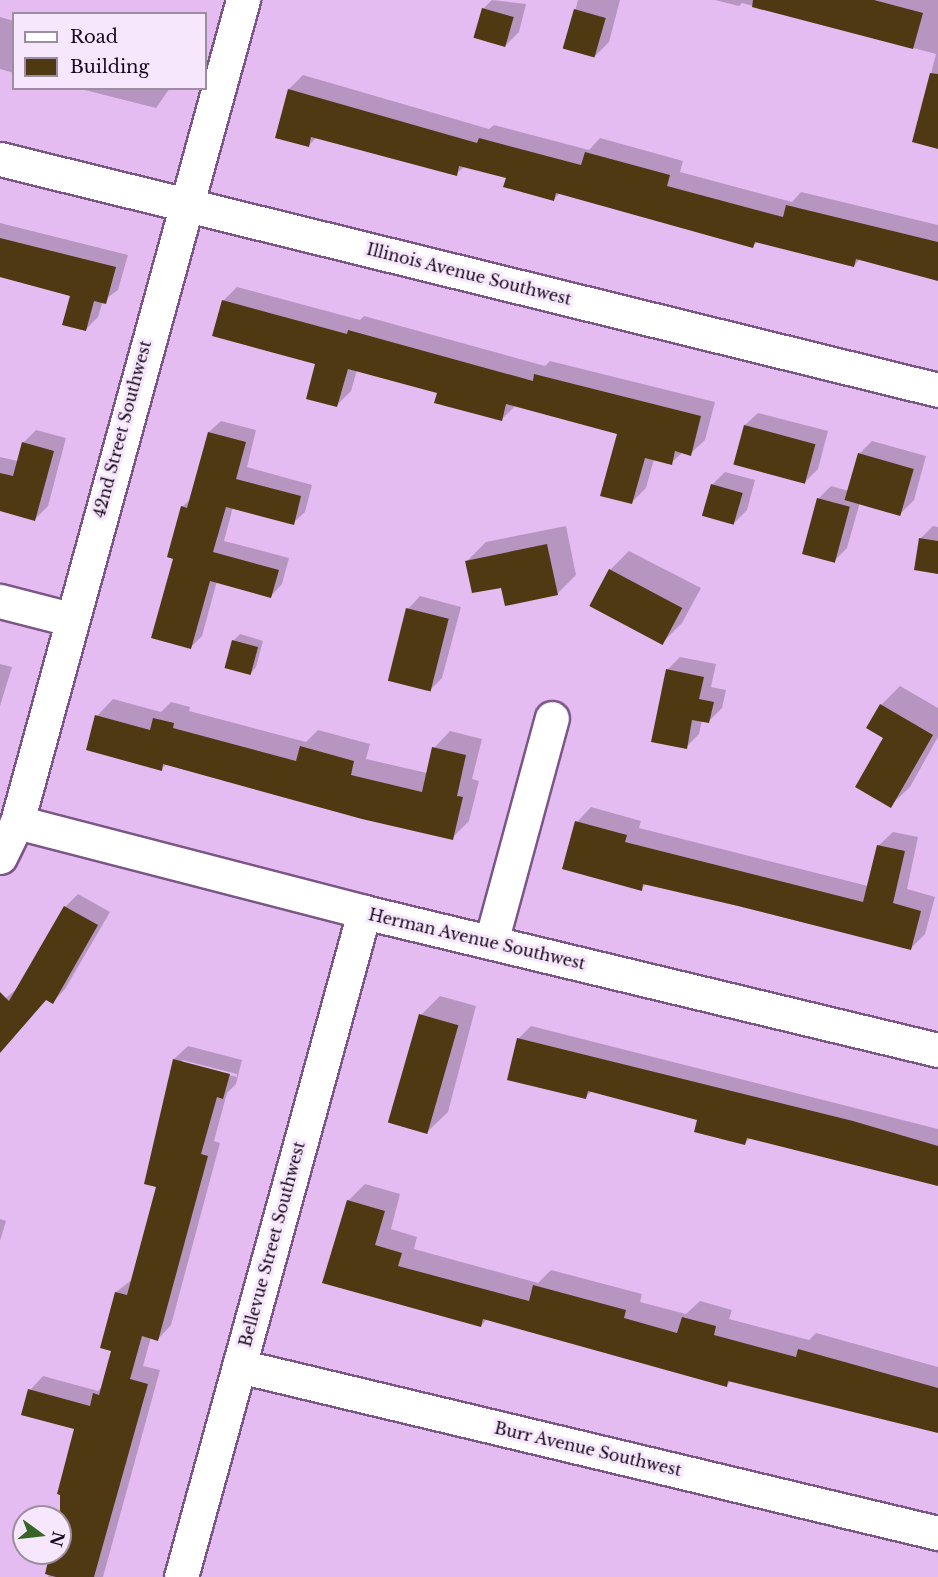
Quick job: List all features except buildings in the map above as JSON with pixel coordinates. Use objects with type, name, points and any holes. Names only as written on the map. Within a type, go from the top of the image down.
[{"type":"street","name":"42nd Street Southwest","points":[[0,858],[17,822],[184,204],[243,0]]},
{"type":"street","name":"Illinois Avenue Southwest","points":[[0,159],[938,390]]},
{"type":"street","points":[[0,601],[70,619]]},
{"type":"street","points":[[491,942],[552,718]]},
{"type":"street","name":"Herman Avenue Southwest","points":[[17,822],[364,912],[938,1050]]},
{"type":"street","name":"Bellevue Street Southwest","points":[[181,1577],[364,912]]},
{"type":"street","name":"Burr Avenue Southwest","points":[[238,1366],[938,1533]]}]
